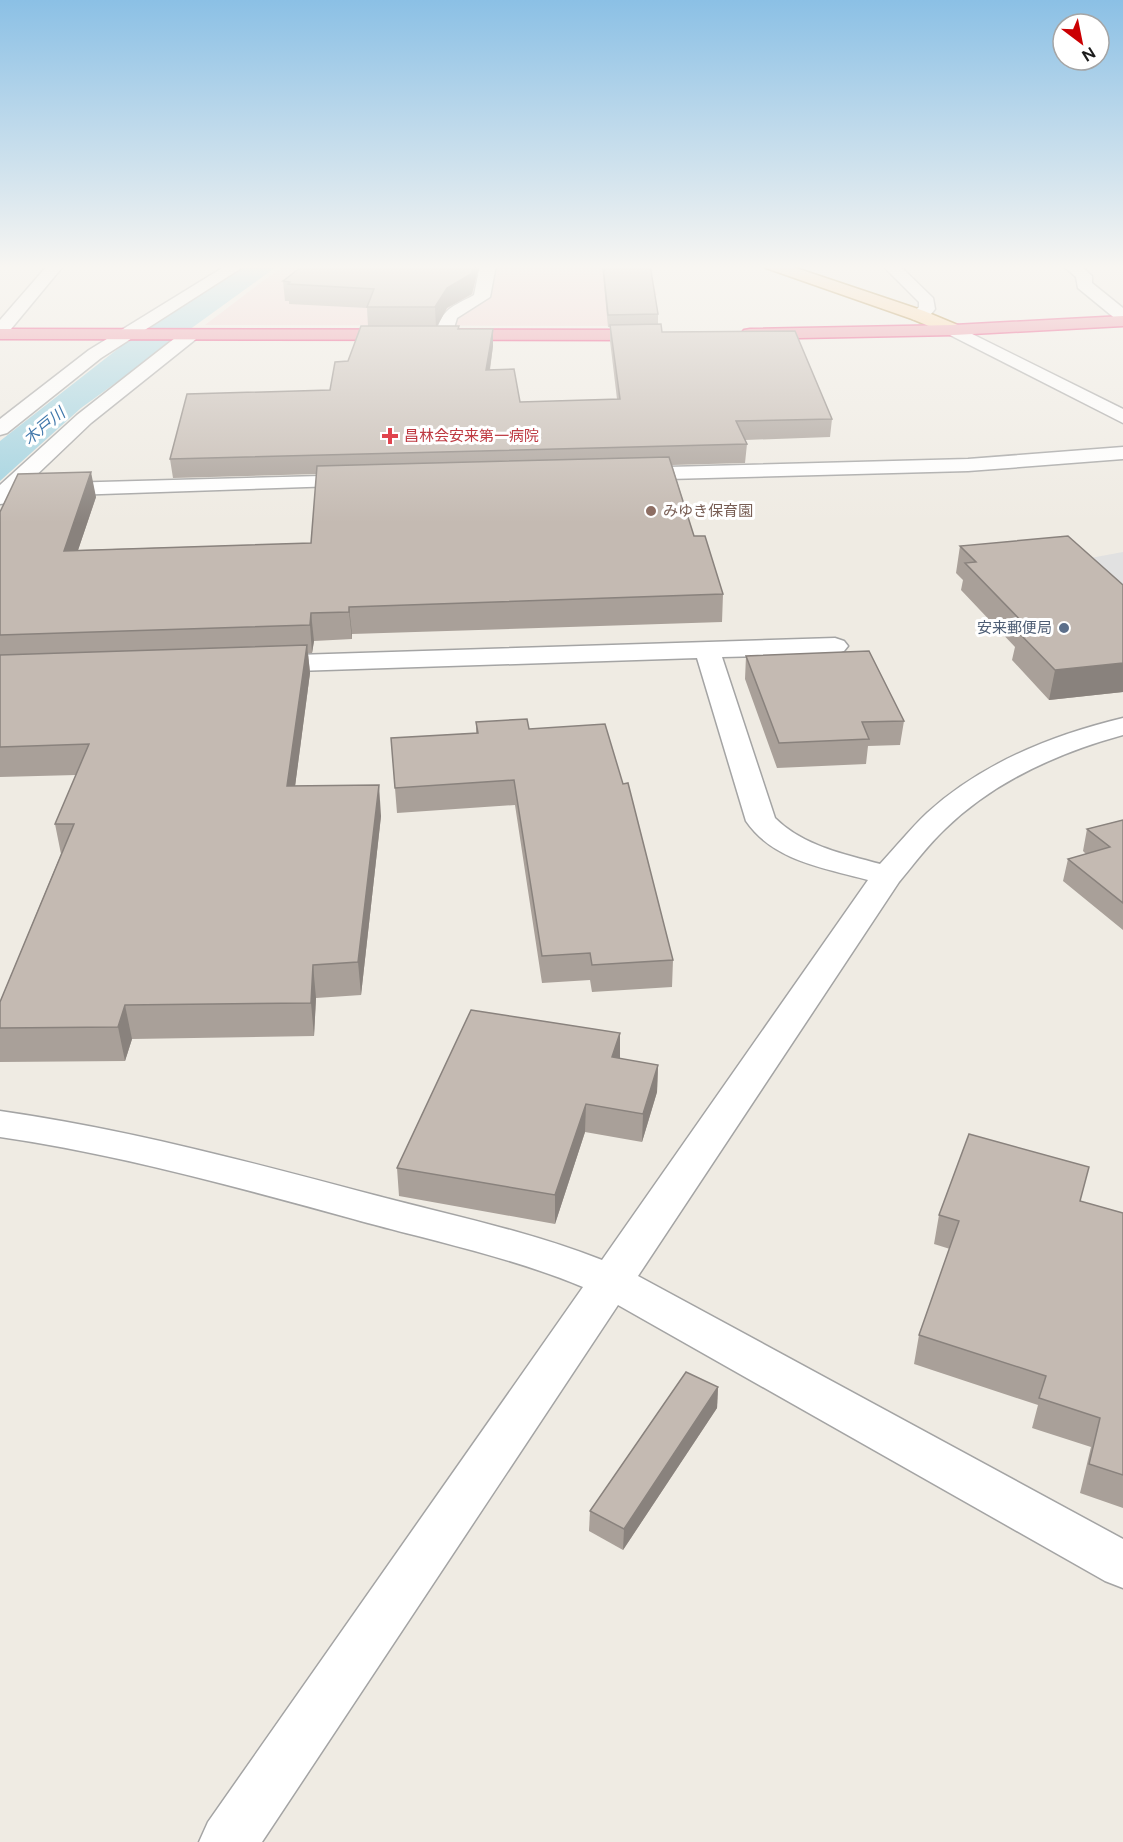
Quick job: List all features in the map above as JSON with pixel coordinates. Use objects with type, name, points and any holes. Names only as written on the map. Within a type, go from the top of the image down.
[{"type":"street","points":[[0,429],[100,351]]},
{"type":"street","points":[[3,494],[84,419],[167,351]]},
{"type":"street","points":[[995,351],[1123,417]]},
{"type":"street","points":[[614,474],[968,465],[1123,453]]},
{"type":"street","points":[[3,494],[377,480]]},
{"type":"street","points":[[243,664],[836,646]]},
{"type":"street","points":[[708,650],[761,821],[769,831],[793,846],[886,876]]},
{"type":"street","points":[[228,1842],[886,876],[939,817],[993,777],[1044,753],[1123,726]]},
{"type":"street","points":[[0,1124],[76,1135],[294,1188],[552,1257],[609,1280],[1123,1565]]},
{"type":"shaded area","points":[[1123,552],[1123,608],[1074,561]]},
{"type":"water","name":"木戸川","points":[[115,351],[160,351],[81,408],[0,481],[0,441]]},
{"type":"building","points":[[352,351],[489,351],[486,370],[514,369],[520,402],[620,399],[614,351],[803,351],[832,419],[736,421],[747,444],[170,459],[187,394],[330,390],[335,362],[348,361]]},
{"type":"building","points":[[669,457],[694,536],[705,536],[723,594],[349,607],[349,612],[311,613],[310,625],[0,635],[0,512],[18,474],[91,472],[64,551],[311,543],[317,466]]},
{"type":"building","points":[[1068,536],[1123,585],[1123,663],[1055,670],[1017,631],[1030,630],[965,563],[976,562],[960,546]]},
{"type":"building","points":[[307,645],[287,786],[379,785],[358,962],[313,965],[311,1003],[125,1005],[118,1027],[0,1028],[0,1002],[74,824],[55,824],[89,744],[0,747],[0,655]]},
{"type":"building","points":[[869,651],[904,721],[862,722],[869,739],[779,743],[746,656]]},
{"type":"building","points":[[527,719],[529,729],[605,724],[623,784],[628,783],[673,960],[592,965],[590,953],[542,956],[514,780],[395,788],[391,738],[478,733],[476,722]]},
{"type":"building","points":[[1123,820],[1123,903],[1068,859],[1110,847],[1087,829]]},
{"type":"building","points":[[471,1010],[620,1033],[612,1057],[658,1065],[643,1114],[586,1104],[555,1195],[397,1168]]},
{"type":"building","points":[[969,1134],[1089,1167],[1080,1201],[1123,1213],[1123,1475],[1089,1464],[1100,1418],[1039,1398],[1046,1376],[919,1335],[959,1221],[939,1215]]},
{"type":"building","points":[[686,1372],[718,1387],[624,1529],[590,1511]]},
{"type":"place","name":"昌林会安来第一病院","points":[[390,436]]},
{"type":"place","name":"みゆき保育園","points":[[651,511]]},
{"type":"place","name":"安来郵便局","points":[[1064,628]]}]
